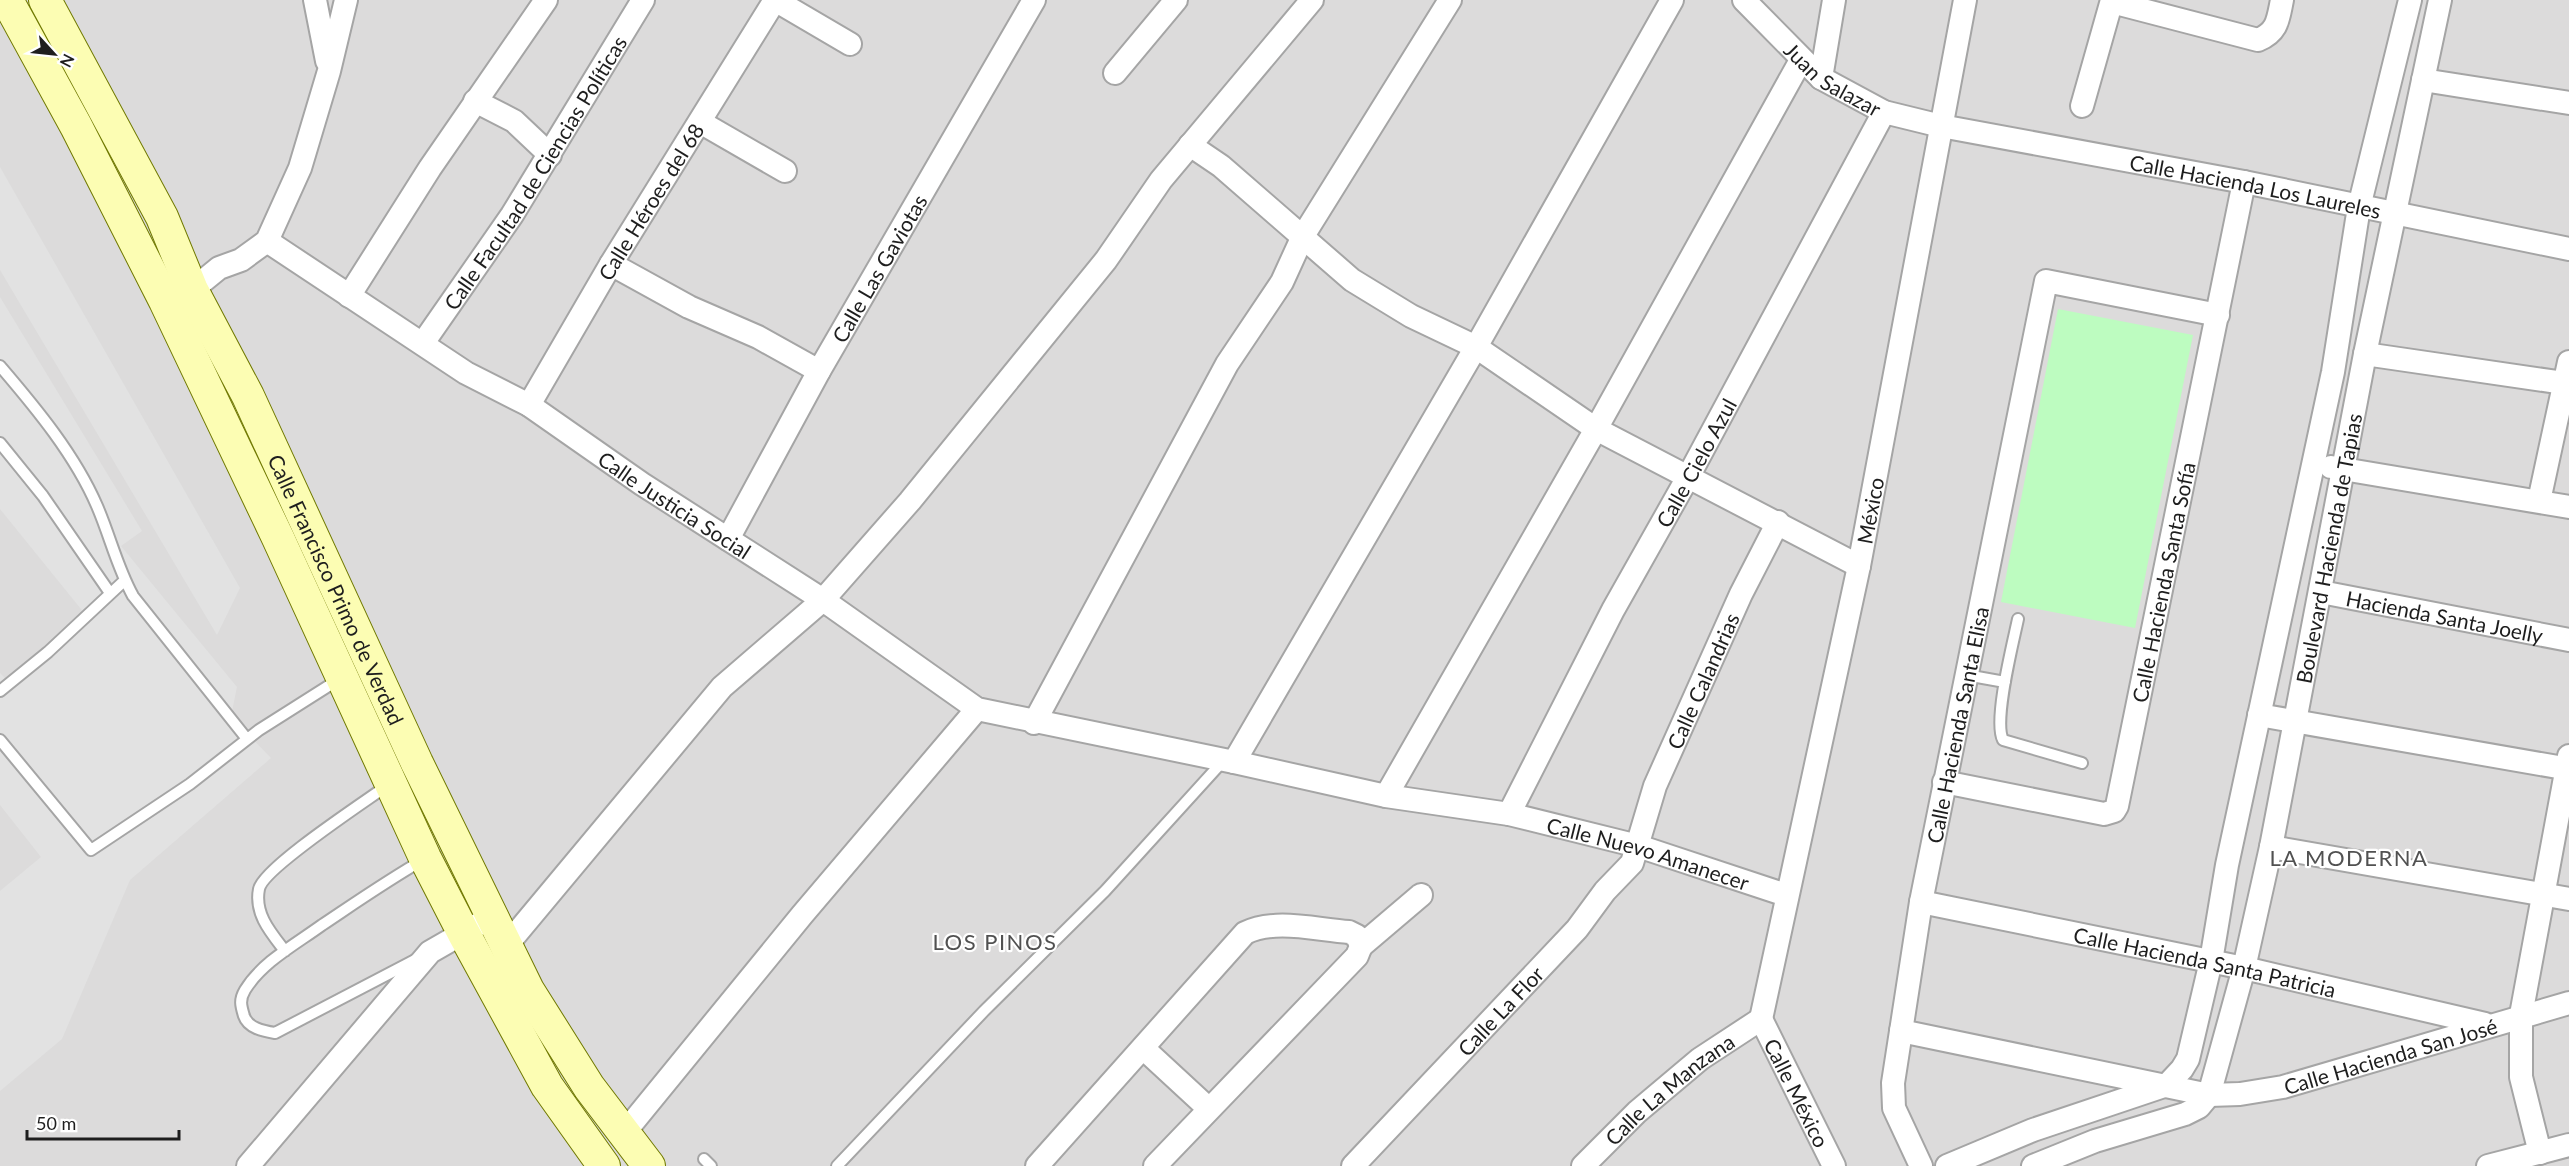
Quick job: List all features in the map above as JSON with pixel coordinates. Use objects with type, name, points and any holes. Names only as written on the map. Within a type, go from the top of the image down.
[{"type":"main road","name":"Calle Francisco Primo de Verdad","points":[[7,0],[76,126],[179,295],[248,396],[491,917],[528,990],[583,1078],[649,1166]]},
{"type":"main road","name":"Calle Francisco Primo de Verdad","points":[[45,0],[162,217],[179,295],[343,677],[425,858],[547,1086],[604,1166]]},
{"type":"street","points":[[315,0],[329,71]]},
{"type":"street","points":[[179,295],[219,268],[241,260],[267,241],[300,168],[329,71],[346,0]]},
{"type":"street","points":[[350,296],[476,101],[546,0]]},
{"type":"street","name":"Calle Facultad de Ciencias Políticas","points":[[423,343],[512,215],[643,0]]},
{"type":"street","points":[[775,0],[850,44]]},
{"type":"street","name":"Calle Héroes del 68","points":[[529,405],[611,264],[775,0]]},
{"type":"street","name":"Calle Las Gaviotas","points":[[728,539],[819,371],[1034,0]]},
{"type":"street","points":[[1115,73],[1176,0]]},
{"type":"street","points":[[506,946],[722,687],[823,600],[910,501],[1106,260],[1161,180],[1312,0]]},
{"type":"street","points":[[1034,723],[1227,364],[1282,282],[1303,236],[1450,0]]},
{"type":"street","points":[[1229,761],[1476,346],[1672,0]]},
{"type":"street","name":"Juan Salazar","points":[[1744,0],[1821,78],[1884,112],[1941,126]]},
{"type":"street","points":[[1821,78],[1834,0]]},
{"type":"street","name":"México","points":[[1761,1019],[1859,566],[1965,0]]},
{"type":"street","points":[[2082,106],[2112,1],[2258,40],[2269,36],[2277,28],[2282,0]]},
{"type":"street","name":"Boulevard Hacienda de Tapias","points":[[2167,1085],[2188,1059],[2211,961],[2259,715],[2315,464],[2333,372],[2359,207],[2410,0]]},
{"type":"street","name":"Boulevard Hacienda de Tapias","points":[[2210,1095],[2244,968],[2271,847],[2365,354],[2440,0]]},
{"type":"street","points":[[1386,796],[1596,429],[1801,60]]},
{"type":"street","points":[[2423,80],[2569,103]]},
{"type":"street","points":[[476,101],[514,122],[550,155]]},
{"type":"street","name":"Calle Cielo Azul","points":[[1509,814],[1613,610],[1688,477],[1884,112]]},
{"type":"street","points":[[700,122],[785,171]]},
{"type":"street","name":"Calle Hacienda Los Laureles","points":[[1941,126],[2244,182],[2569,249]]},
{"type":"street","points":[[1190,145],[1221,166],[1352,280],[1411,316],[1476,346],[1596,429],[1859,566]]},
{"type":"street","name":"Calle Hacienda Santa Sofía","points":[[1944,782],[2104,814],[2115,811],[2244,182]]},
{"type":"street","name":"Calle Justicia Social","points":[[267,241],[466,373],[529,405],[642,484],[823,600],[977,710]]},
{"type":"street","points":[[611,264],[689,307],[758,337],[819,371]]},
{"type":"street","name":"Calle Hacienda Santa Elisa","points":[[1921,1166],[1894,1108],[1893,1083],[1900,1031],[1944,782],[2046,281],[2218,315]]},
{"type":"street","points":[[2365,354],[2567,373],[2540,501]]},
{"type":"street","points":[[2315,464],[2569,507]]},
{"type":"street","name":"Calle Calandrias","points":[[1638,846],[1655,786],[1741,594],[1778,522]]},
{"type":"street","name":"Hacienda Santa Joelly","points":[[2321,592],[2569,640]]},
{"type":"street","points":[[624,1133],[802,915],[977,710]]},
{"type":"street","name":"Calle Nuevo Amanecer","points":[[977,710],[988,710],[1034,723],[1229,761],[1386,796],[1509,814],[1638,846],[1786,895]]},
{"type":"street","points":[[2259,715],[2568,764],[2542,892],[2521,1015],[2521,1077],[2540,1153]]},
{"type":"street","name":"Calle La Flor","points":[[1353,1166],[1577,929],[1605,891],[1632,863],[1638,846]]},
{"type":"street","points":[[2271,847],[2542,892],[2569,899]]},
{"type":"street","points":[[1155,1166],[1208,1108],[1357,956],[1361,946],[1421,895]]},
{"type":"street","name":"Calle Hacienda Santa Patricia","points":[[1921,902],[2244,968],[2488,1025]]},
{"type":"street","points":[[248,1166],[369,1027],[430,952],[491,917]]},
{"type":"street","points":[[1037,1166],[1245,933],[1259,926],[1349,932],[1357,936],[1361,946]]},
{"type":"street","name":"Calle Hacienda San José","points":[[1900,1031],[2210,1095],[2240,1094],[2283,1087],[2521,1015],[2569,1003]]},
{"type":"street","name":"Calle La Manzana","points":[[1583,1166],[1637,1112],[1700,1059],[1761,1019]]},
{"type":"street","name":"Calle México","points":[[1761,1019],[1834,1166]]},
{"type":"street","points":[[1143,1048],[1208,1108]]},
{"type":"street","points":[[1947,1166],[2033,1130],[2167,1085]]},
{"type":"street","points":[[2033,1166],[2095,1141],[2186,1114],[2199,1107],[2210,1095]]},
{"type":"street","points":[[2488,1166],[2520,1162],[2569,1144]]},
{"type":"lane","points":[[0,366],[86,483],[98,508],[124,580],[150,619],[248,739]]},
{"type":"lane","points":[[0,443],[43,496],[110,593]]},
{"type":"lane","points":[[0,691],[48,652],[124,580]]},
{"type":"lane","points":[[2018,619],[2005,682],[1999,733],[2003,740],[2082,764]]},
{"type":"lane","points":[[1966,675],[2005,682]]},
{"type":"lane","points":[[0,740],[91,850],[190,784],[248,739],[343,677]]},
{"type":"lane","points":[[837,1166],[984,1011],[1105,891],[1229,761]]},
{"type":"lane","points":[[285,951],[264,924],[258,901],[260,886],[286,860],[392,783]]},
{"type":"lane","points":[[425,858],[392,877],[285,951],[257,974],[244,992],[240,1003],[246,1021],[261,1031],[275,1033],[387,972],[430,952]]},
{"type":"shaded area","points":[[0,0],[2569,0],[2569,1166],[0,1166]]},
{"type":"shaded area","points":[[0,167],[240,588],[217,635],[0,270]]},
{"type":"shaded area","points":[[0,297],[142,531],[121,546],[237,687],[231,717],[271,758],[130,880],[62,1039],[0,1091],[0,891],[41,857],[0,805],[0,673],[7,680],[85,614],[0,509]]},
{"type":"green space","points":[[2058,309],[2193,335],[2135,628],[2001,602]]},
{"type":"district","name":"LA MODERNA","points":[[2349,857]]},
{"type":"district","name":"LOS PINOS","points":[[995,941]]}]
